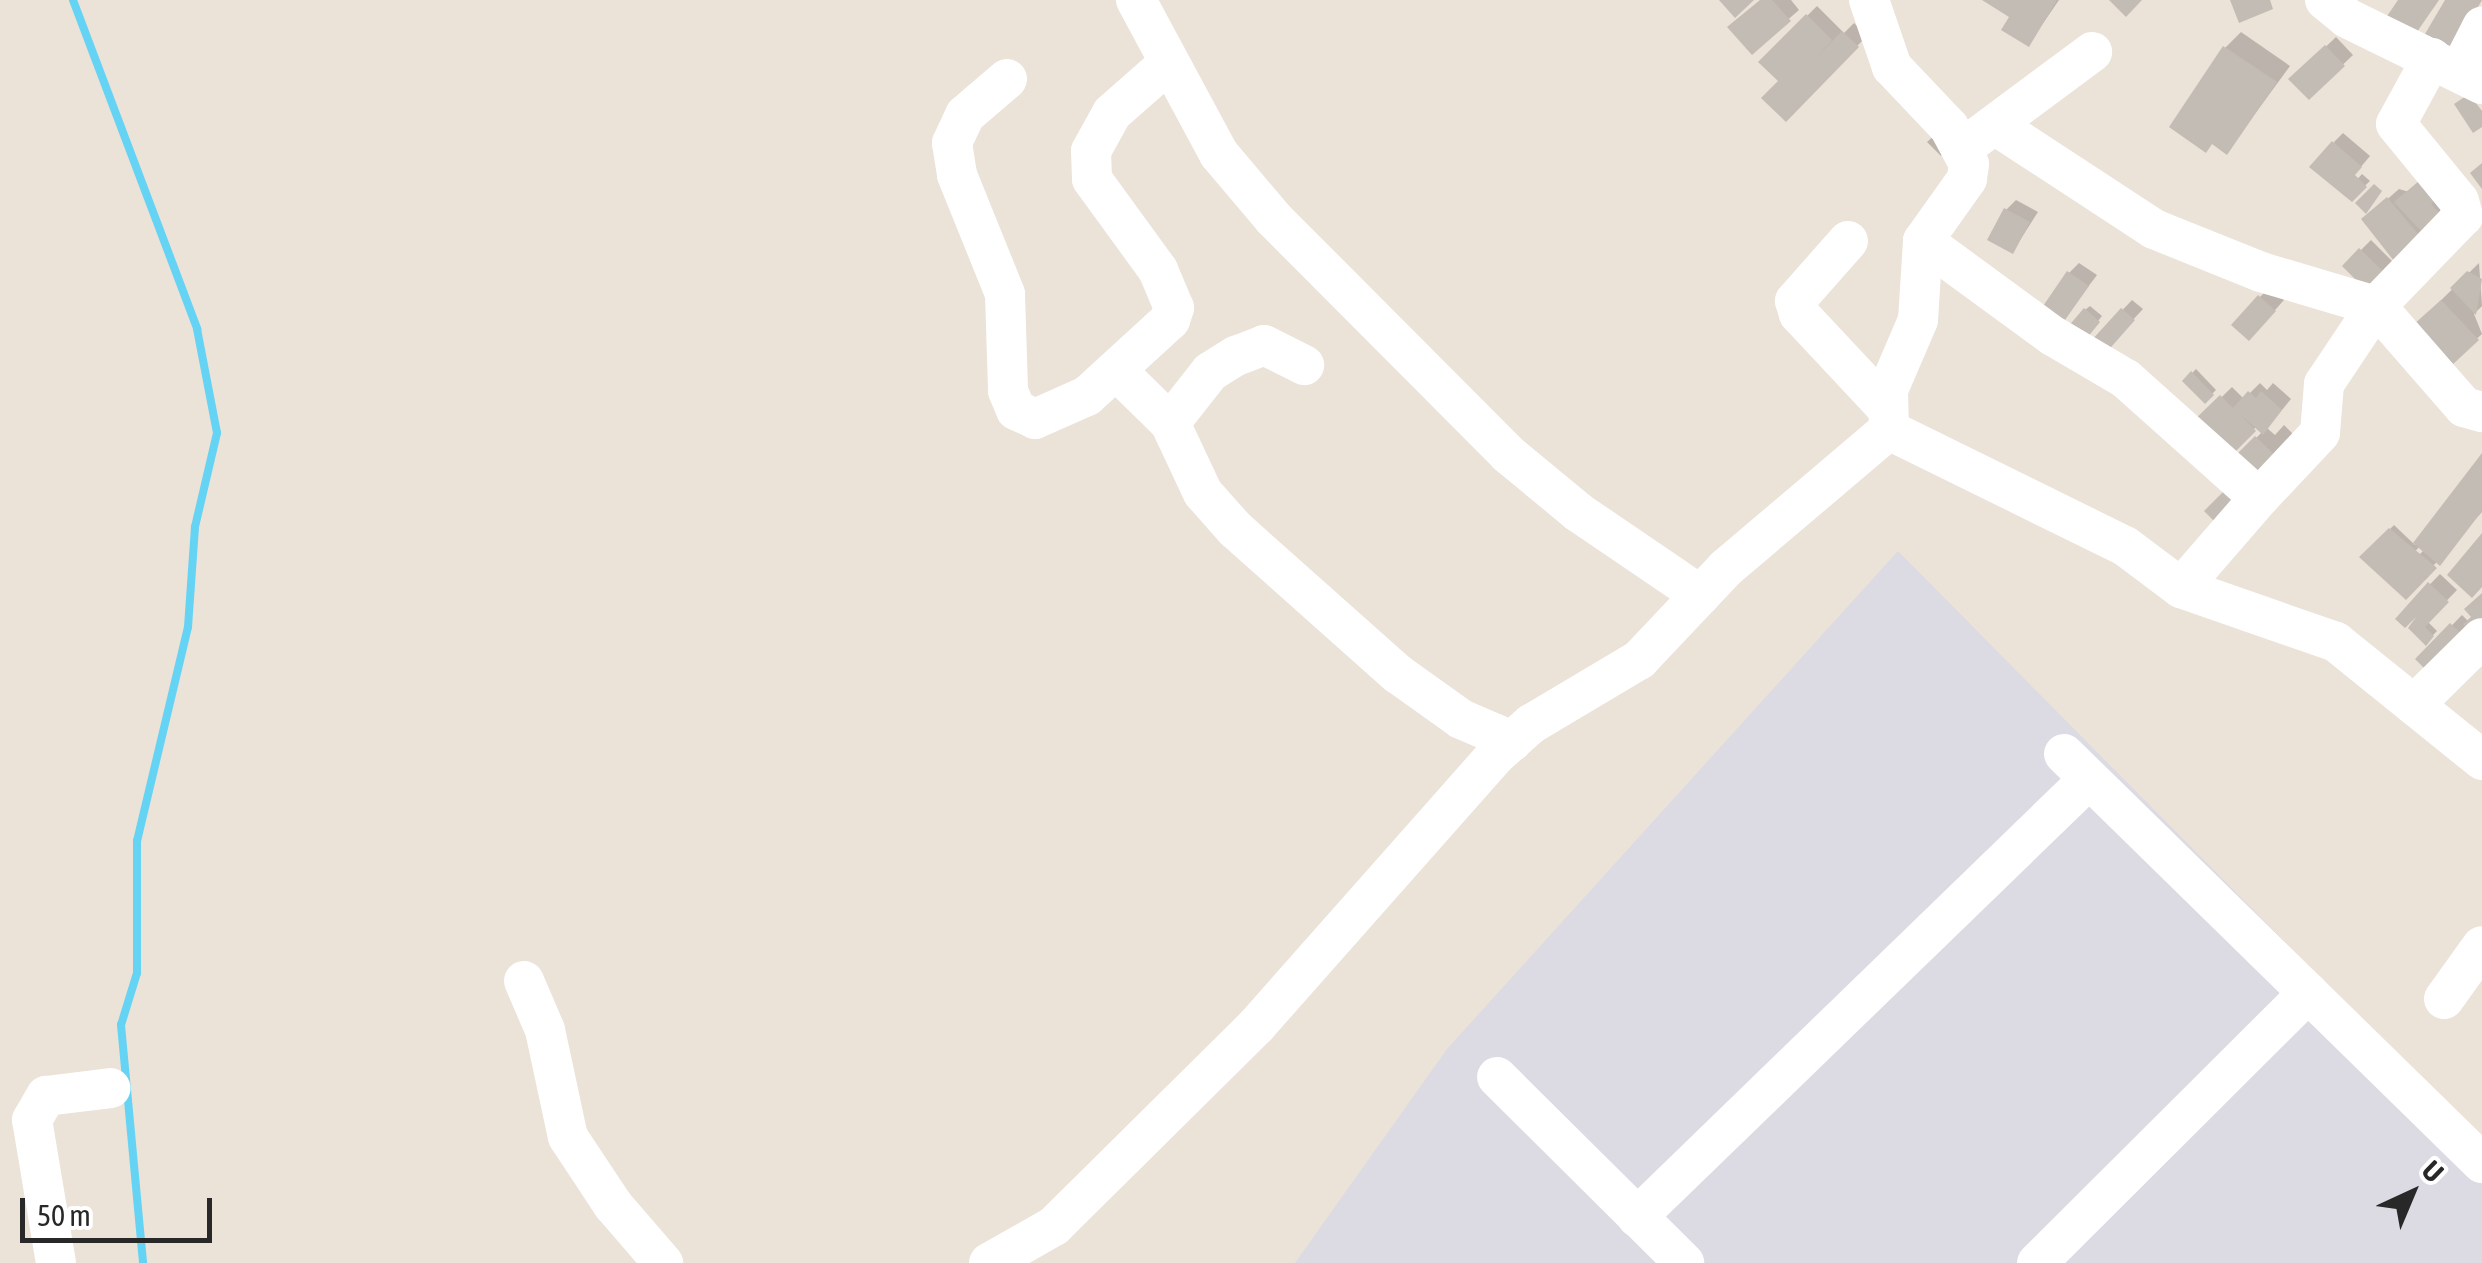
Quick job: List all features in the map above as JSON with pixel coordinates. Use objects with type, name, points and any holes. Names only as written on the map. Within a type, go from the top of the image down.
[{"type":"street","points":[[1136,0],[1219,154],[1397,348],[1578,512],[1700,594]]},
{"type":"street","points":[[1869,0],[1892,67],[1980,136],[2154,229],[2261,272],[2376,306],[2464,406],[2482,412]]},
{"type":"street","points":[[2325,0],[2347,18],[2467,77]]},
{"type":"street","points":[[2181,588],[2320,433],[2324,384],[2376,306],[2462,216],[2459,201],[2396,124],[2467,77],[2482,27]]},
{"type":"street","points":[[990,1263],[1054,1226],[1258,1024],[1512,741],[1639,660],[1700,594],[1887,418],[1918,320],[1923,242],[1967,179],[1980,136],[2092,52]]},
{"type":"street","points":[[1007,80],[965,115],[952,143],[957,176],[1005,294],[1008,391],[1016,410],[1035,419],[1062,412],[1116,370],[1170,320],[1174,298],[1092,178],[1091,151],[1112,113],[1169,63]]},
{"type":"street","points":[[1848,242],[1795,302],[1799,314],[1887,418],[2126,546],[2181,588],[2336,642],[2482,760]]},
{"type":"street","points":[[1923,242],[2053,336],[2126,379],[2259,498]]},
{"type":"street","points":[[1170,320],[1210,372]]},
{"type":"street","points":[[1170,422],[1210,372],[1264,345],[1304,365]]},
{"type":"street","points":[[1116,370],[1170,422],[1204,492],[1235,529],[1398,674],[1461,719],[1512,741]]},
{"type":"street","points":[[2414,705],[2482,638]]},
{"type":"street","points":[[1637,1217],[2076,766],[2482,1163]]},
{"type":"street","points":[[2444,999],[2482,946]]},
{"type":"street","points":[[524,981],[546,1030],[568,1137],[663,1263]]},
{"type":"street","points":[[2036,1263],[2308,993]]},
{"type":"street","points":[[1497,1077],[1684,1263]]},
{"type":"street","points":[[56,1263],[32,1120],[46,1096],[111,1088]]},
{"type":"shaded area","points":[[1898,551],[2482,1141],[2482,1263],[1295,1263],[1447,1049]]},
{"type":"building","points":[[1719,0],[1754,0],[1735,18]]},
{"type":"building","points":[[1760,0],[1772,0],[1791,21],[1752,55],[1727,27]]},
{"type":"building","points":[[1982,0],[2057,0],[2029,47],[2001,30],[2009,17]]},
{"type":"building","points":[[2109,0],[2142,0],[2126,17]]},
{"type":"building","points":[[2230,0],[2270,0],[2273,9],[2239,23]]},
{"type":"building","points":[[2398,0],[2439,0],[2410,42],[2383,22]]},
{"type":"building","points":[[2445,0],[2482,0],[2453,51],[2425,34]]},
{"type":"building","points":[[1806,14],[1832,40],[1814,60],[1842,31],[1859,47],[1786,122],[1761,98],[1778,81],[1758,62]]},
{"type":"building","points":[[2325,45],[2345,66],[2309,100],[2288,79]]},
{"type":"building","points":[[2223,46],[2277,82],[2227,155],[2212,144],[2206,153],[2169,127]]},
{"type":"building","points":[[2469,94],[2482,111],[2482,127],[2473,133],[2454,104]]},
{"type":"building","points":[[2332,141],[2362,167],[2355,175],[2367,187],[2352,202],[2309,167]]},
{"type":"building","points":[[2482,163],[2482,189],[2470,173]]},
{"type":"building","points":[[2425,176],[2442,194],[2431,204],[2441,215],[2422,232],[2394,202]]},
{"type":"building","points":[[2374,184],[2382,191],[2366,214],[2355,203]]},
{"type":"building","points":[[2387,197],[2422,239],[2394,261],[2361,219]]},
{"type":"building","points":[[2004,208],[2030,222],[2013,254],[1987,240]]},
{"type":"building","points":[[2359,248],[2393,281],[2375,299],[2342,266]]},
{"type":"building","points":[[2067,271],[2089,286],[2060,327],[2039,312]]},
{"type":"building","points":[[2467,271],[2482,279],[2476,315],[2450,288]]},
{"type":"building","points":[[2258,295],[2276,311],[2249,341],[2231,325]]},
{"type":"building","points":[[2441,300],[2479,340],[2451,366],[2413,325]]},
{"type":"building","points":[[2084,308],[2100,322],[2078,349],[2061,335]]},
{"type":"building","points":[[2121,308],[2135,320],[2105,354],[2091,341]]},
{"type":"building","points":[[2191,371],[2214,395],[2205,404],[2182,381]]},
{"type":"building","points":[[2248,391],[2256,398],[2261,391],[2282,410],[2263,435],[2239,413],[2256,431],[2235,452],[2190,424],[2220,395],[2233,408]]},
{"type":"building","points":[[2255,436],[2281,461],[2254,489],[2228,463]]},
{"type":"building","points":[[2482,453],[2482,511],[2440,566],[2413,543]]},
{"type":"building","points":[[2231,484],[2244,496],[2217,524],[2204,511]]},
{"type":"building","points":[[2389,528],[2437,568],[2406,600],[2359,557]]},
{"type":"building","points":[[2482,533],[2482,587],[2472,598],[2447,575]]},
{"type":"building","points":[[2428,582],[2449,602],[2425,627],[2434,636],[2426,646],[2408,628],[2416,617],[2405,628],[2395,619]]},
{"type":"building","points":[[2482,593],[2482,633],[2476,639],[2463,624],[2471,617],[2464,609]]},
{"type":"building","points":[[2450,623],[2467,640],[2432,676],[2415,659]]},
{"type":"waterway","points":[[73,0],[197,329],[217,433],[195,527],[188,627],[137,841],[137,973],[121,1025],[143,1263]]}]
